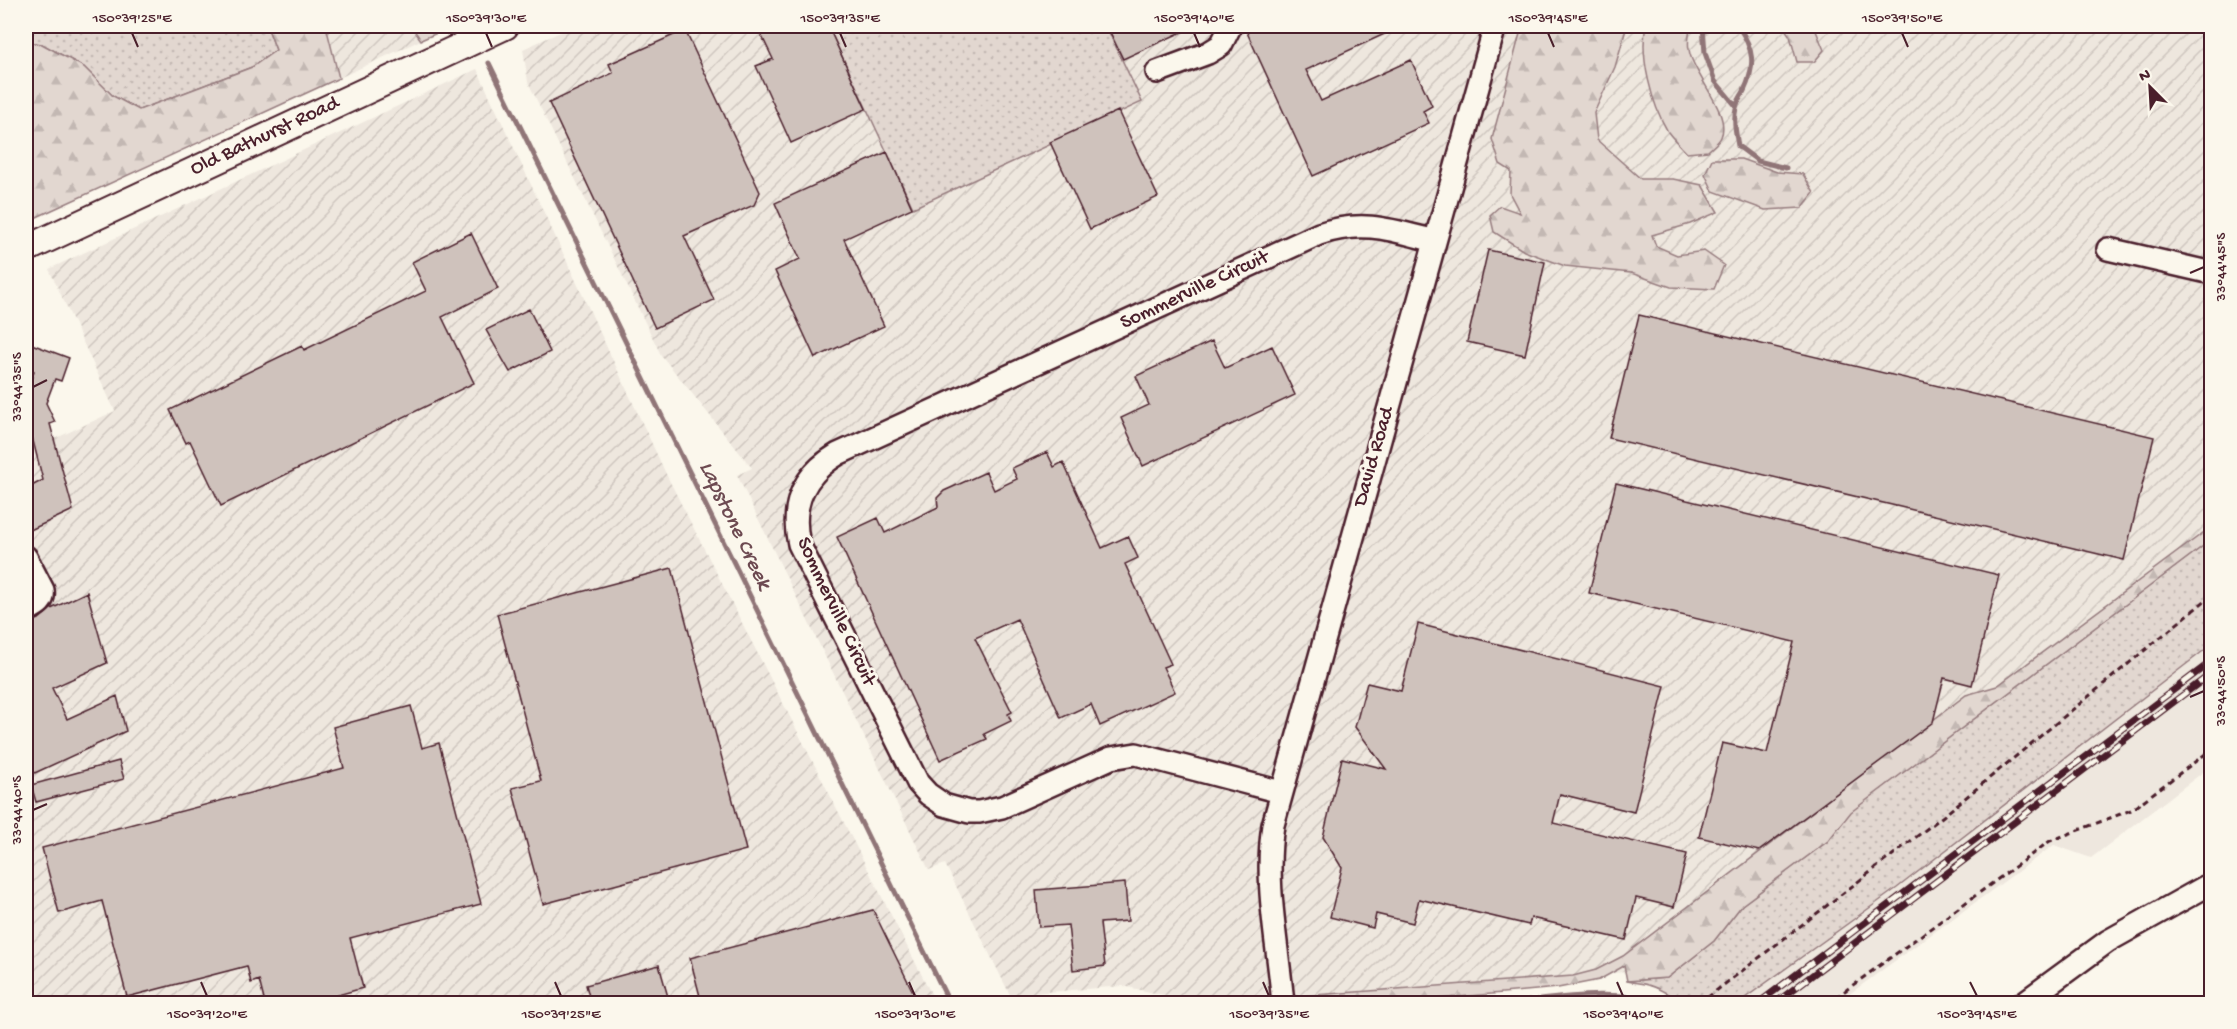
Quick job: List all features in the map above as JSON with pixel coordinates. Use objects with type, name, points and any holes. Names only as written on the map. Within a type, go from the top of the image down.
[{"type":"main road","name":"Old Bathurst Road","points":[[26,249],[505,26]]},
{"type":"street","points":[[1157,72],[1209,53],[1221,45],[1229,29],[1227,26]]},
{"type":"street","name":"David Road","points":[[1282,997],[1271,891],[1272,836],[1281,792],[1495,26]]},
{"type":"street","name":"Sommerville Circuit","points":[[1281,792],[1136,754],[1111,758],[991,810],[969,812],[938,801],[918,783],[799,544],[796,528],[798,501],[804,487],[817,469],[838,454],[1319,234],[1334,229],[1365,225],[1381,226],[1435,241]]},
{"type":"street","points":[[2108,249],[2211,273]]},
{"type":"street","points":[[26,557],[44,594],[40,603],[26,611]]},
{"type":"street","points":[[2022,1004],[2108,941],[2211,883]]},
{"type":"path","points":[[1699,1004],[1942,817],[2211,595]]},
{"type":"path","points":[[1827,1004],[2050,841],[2130,810],[2211,749]]},
{"type":"shaded area","points":[[326,26],[411,26],[421,40],[339,78]]},
{"type":"shaded area","points":[[574,26],[2211,26],[2211,540],[1640,971],[1199,1003],[1123,986],[1010,995],[945,864],[929,870],[737,475],[752,468],[661,355],[528,82],[523,49]]},
{"type":"shaded area","points":[[477,69],[667,476],[936,1003],[26,1003],[26,452],[115,411],[49,269]]},
{"type":"shaded area","points":[[2211,540],[2211,766],[2091,858],[2054,845],[1837,1003],[1707,1003],[1685,976],[1627,981]]},
{"type":"green space","points":[[26,26],[267,26],[276,50],[252,67],[139,110],[113,96],[84,67],[42,44],[26,42]]},
{"type":"green space","points":[[267,26],[326,26],[339,78],[26,222],[26,42],[42,44],[84,67],[113,96],[139,110],[252,67],[276,50]]},
{"type":"green space","points":[[411,26],[453,26],[421,40]]},
{"type":"green space","points":[[828,26],[1106,26],[1142,102],[913,208]]},
{"type":"green space","points":[[1522,26],[1627,26],[1615,67],[1594,113],[1597,140],[1641,179],[1673,179],[1702,185],[1718,212],[1690,224],[1652,235],[1656,246],[1677,255],[1704,251],[1724,265],[1714,289],[1671,287],[1631,273],[1565,266],[1524,251],[1494,232],[1490,215],[1500,206],[1520,213],[1510,194],[1511,171],[1500,164],[1492,139]]},
{"type":"green space","points":[[1646,26],[1690,26],[1688,43],[1692,59],[1716,105],[1723,127],[1720,139],[1708,151],[1687,153],[1670,135],[1662,121],[1648,80],[1644,51]]},
{"type":"green space","points":[[1783,26],[1814,26],[1824,50],[1814,62],[1797,62],[1790,36]]},
{"type":"green space","points":[[1712,159],[1741,159],[1777,172],[1803,174],[1814,193],[1802,208],[1765,210],[1713,191],[1705,174]]},
{"type":"green space","points":[[2211,527],[2211,540],[1851,812],[1828,841],[1742,905],[1714,941],[1667,978],[1627,981],[1624,966],[1599,980],[1558,988],[1391,1003],[1289,1003],[1288,997],[1573,976],[1596,970],[1623,956],[1966,695],[1997,686]]},
{"type":"green space","points":[[2211,540],[2211,645],[1897,888],[1738,1003],[1707,1003],[1700,995],[1692,1003],[1677,999],[1648,985],[1627,981],[1667,978],[1714,941],[1742,905],[1828,841],[1850,812]]},
{"type":"building","points":[[757,26],[828,26],[866,109],[791,143],[756,66],[773,59]]},
{"type":"building","points":[[1107,26],[1195,26],[1123,59]]},
{"type":"building","points":[[1244,26],[1402,26],[1306,70],[1321,101],[1411,60],[1432,106],[1423,111],[1429,123],[1313,176]]},
{"type":"building","points":[[685,30],[760,192],[754,205],[684,236],[714,300],[655,328],[549,103],[613,73],[609,64]]},
{"type":"building","points":[[1118,111],[1158,197],[1090,229],[1050,142]]},
{"type":"building","points":[[887,152],[912,208],[844,239],[884,326],[815,358],[775,271],[800,259],[775,203]]},
{"type":"building","points":[[471,233],[498,289],[442,317],[474,383],[221,506],[190,441],[186,443],[170,410],[302,346],[304,350],[426,291],[412,262]]},
{"type":"building","points":[[1488,250],[1545,262],[1525,355],[1467,342]]},
{"type":"building","points":[[529,309],[550,352],[510,372],[486,330]]},
{"type":"building","points":[[1639,315],[2154,437],[2124,560],[1609,438]]},
{"type":"building","points":[[1212,341],[1225,368],[1272,346],[1295,395],[1143,466],[1121,418],[1149,405],[1136,376]]},
{"type":"building","points":[[26,342],[69,358],[61,381],[55,379],[46,403],[55,422],[50,424],[73,510],[26,532],[26,489],[43,480],[31,433],[26,436],[26,394],[34,371],[26,368]]},
{"type":"building","points":[[1047,452],[1054,467],[1063,462],[1102,548],[1128,536],[1138,558],[1125,564],[1171,664],[1163,667],[1175,692],[1100,726],[1091,704],[1061,718],[1017,619],[975,638],[1012,712],[1008,714],[1011,721],[984,734],[987,739],[940,760],[837,537],[878,518],[885,533],[938,507],[937,498],[944,491],[986,472],[994,490],[1017,479],[1012,468]]},
{"type":"building","points":[[1616,483],[1999,575],[1972,685],[1944,678],[1933,722],[1759,851],[1699,837],[1722,743],[1767,753],[1794,642],[1589,593]]},
{"type":"building","points":[[672,568],[746,850],[543,904],[512,788],[541,781],[497,614]]},
{"type":"building","points":[[87,592],[107,663],[52,688],[67,719],[117,696],[126,731],[26,777],[26,624]]},
{"type":"building","points":[[1418,624],[1665,686],[1634,812],[1560,794],[1553,823],[1687,854],[1674,907],[1636,898],[1626,940],[1531,918],[1529,925],[1419,899],[1413,923],[1376,914],[1373,928],[1330,917],[1342,868],[1323,837],[1342,758],[1386,769],[1355,727],[1367,683],[1401,691]]},
{"type":"building","points":[[411,706],[422,748],[439,743],[481,904],[350,938],[363,988],[306,1004],[265,1004],[259,980],[251,983],[247,966],[127,997],[102,901],[59,913],[42,848],[344,768],[333,727]]},
{"type":"building","points":[[119,761],[124,779],[36,802],[31,785]]},
{"type":"building","points":[[1125,883],[1128,921],[1100,923],[1105,966],[1073,970],[1068,925],[1039,927],[1036,890]]},
{"type":"building","points":[[873,910],[919,1004],[702,1004],[690,958]]},
{"type":"building","points":[[659,965],[670,1004],[591,1004],[586,985]]},
{"type":"waterway","points":[[1703,26],[1705,53],[1715,81],[1736,106]]},
{"type":"waterway","points":[[1738,26],[1752,57],[1748,82],[1735,113],[1738,146],[1758,161],[1786,168]]},
{"type":"waterway","name":"Lapstone Creek","points":[[489,63],[950,1004]]},
{"type":"waterway","points":[[1505,1004],[1604,995],[1644,999],[1663,1004]]},
{"type":"railway","points":[[1757,1004],[2212,661]]},
{"type":"railway","points":[[1774,1004],[2212,673]]}]
